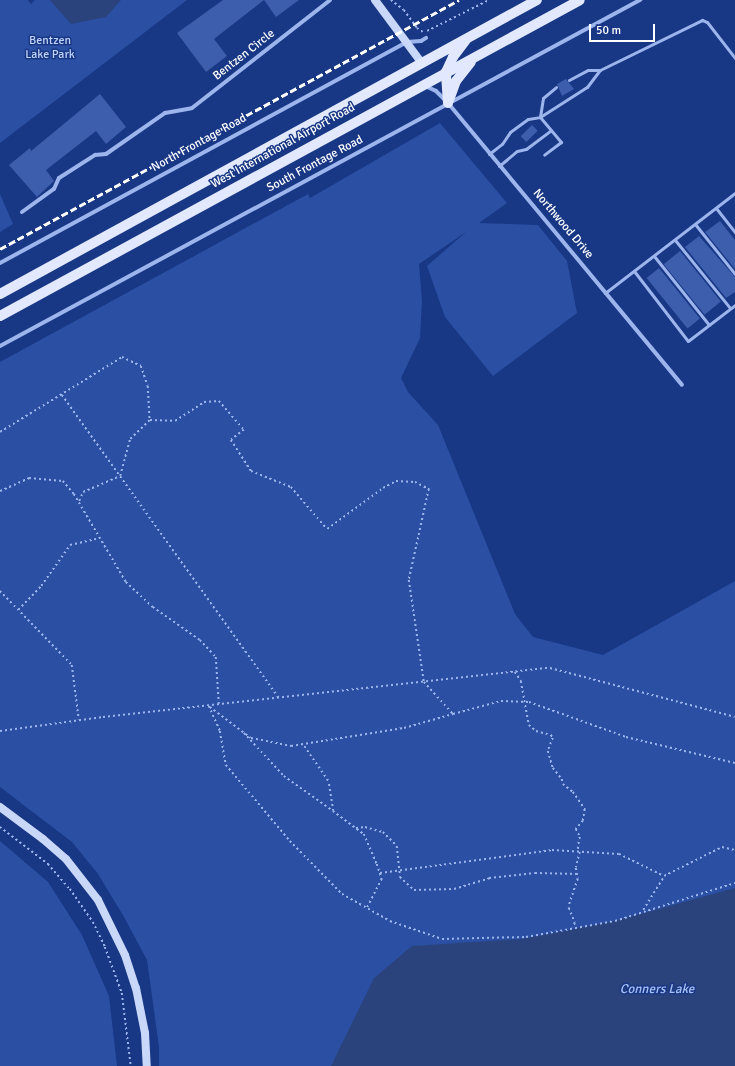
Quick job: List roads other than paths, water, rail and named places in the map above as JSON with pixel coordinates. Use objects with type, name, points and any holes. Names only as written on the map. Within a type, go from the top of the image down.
[{"type":"main road","points":[[375,0],[421,62]]},
{"type":"main road","name":"West International Airport Road","points":[[0,294],[421,62],[537,0]]},
{"type":"main road","name":"West International Airport Road","points":[[0,316],[580,0]]},
{"type":"main road","points":[[448,104],[446,72],[456,52],[474,34]]},
{"type":"main road","points":[[448,104],[453,87],[461,72],[489,49]]},
{"type":"main road","points":[[0,807],[44,838],[66,859],[98,900],[125,955],[136,988],[145,1033],[146,1066]]},
{"type":"street","name":"Bentzen Circle","points":[[22,212],[54,189],[59,178],[95,155],[106,154],[165,113],[192,108],[330,0]]},
{"type":"street","name":"South Frontage Road","points":[[0,346],[640,0]]},
{"type":"street","name":"North Frontage Road","points":[[0,263],[407,42],[421,41],[426,38]]},
{"type":"street","name":"Northwood Drive","points":[[422,86],[436,91],[448,104],[682,385]]},
{"type":"lane","points":[[489,154],[502,144],[510,132],[528,119],[540,117],[587,86],[600,70],[702,20],[707,22],[735,58]]},
{"type":"lane","points":[[569,80],[588,70],[600,70]]},
{"type":"lane","points":[[544,155],[561,142],[540,117],[543,98],[556,87]]},
{"type":"lane","points":[[499,166],[517,151],[526,149],[551,130]]},
{"type":"lane","points":[[605,293],[735,193]]},
{"type":"lane","points":[[716,208],[735,232]]},
{"type":"lane","points":[[695,224],[735,274]]},
{"type":"lane","points":[[675,240],[730,308]]},
{"type":"lane","points":[[654,256],[709,324]]},
{"type":"lane","points":[[634,271],[688,340],[735,304]]},
{"type":"water","points":[[50,0],[121,0],[106,17],[71,24]]},
{"type":"water","name":"Conners Lake","points":[[735,888],[735,1066],[331,1066],[374,978],[412,946],[521,939],[615,921]]},
{"type":"railway","points":[[0,249],[459,0]]},
{"type":"park label","name":"Bentzen Lake Park","points":[[50,48]]}]
